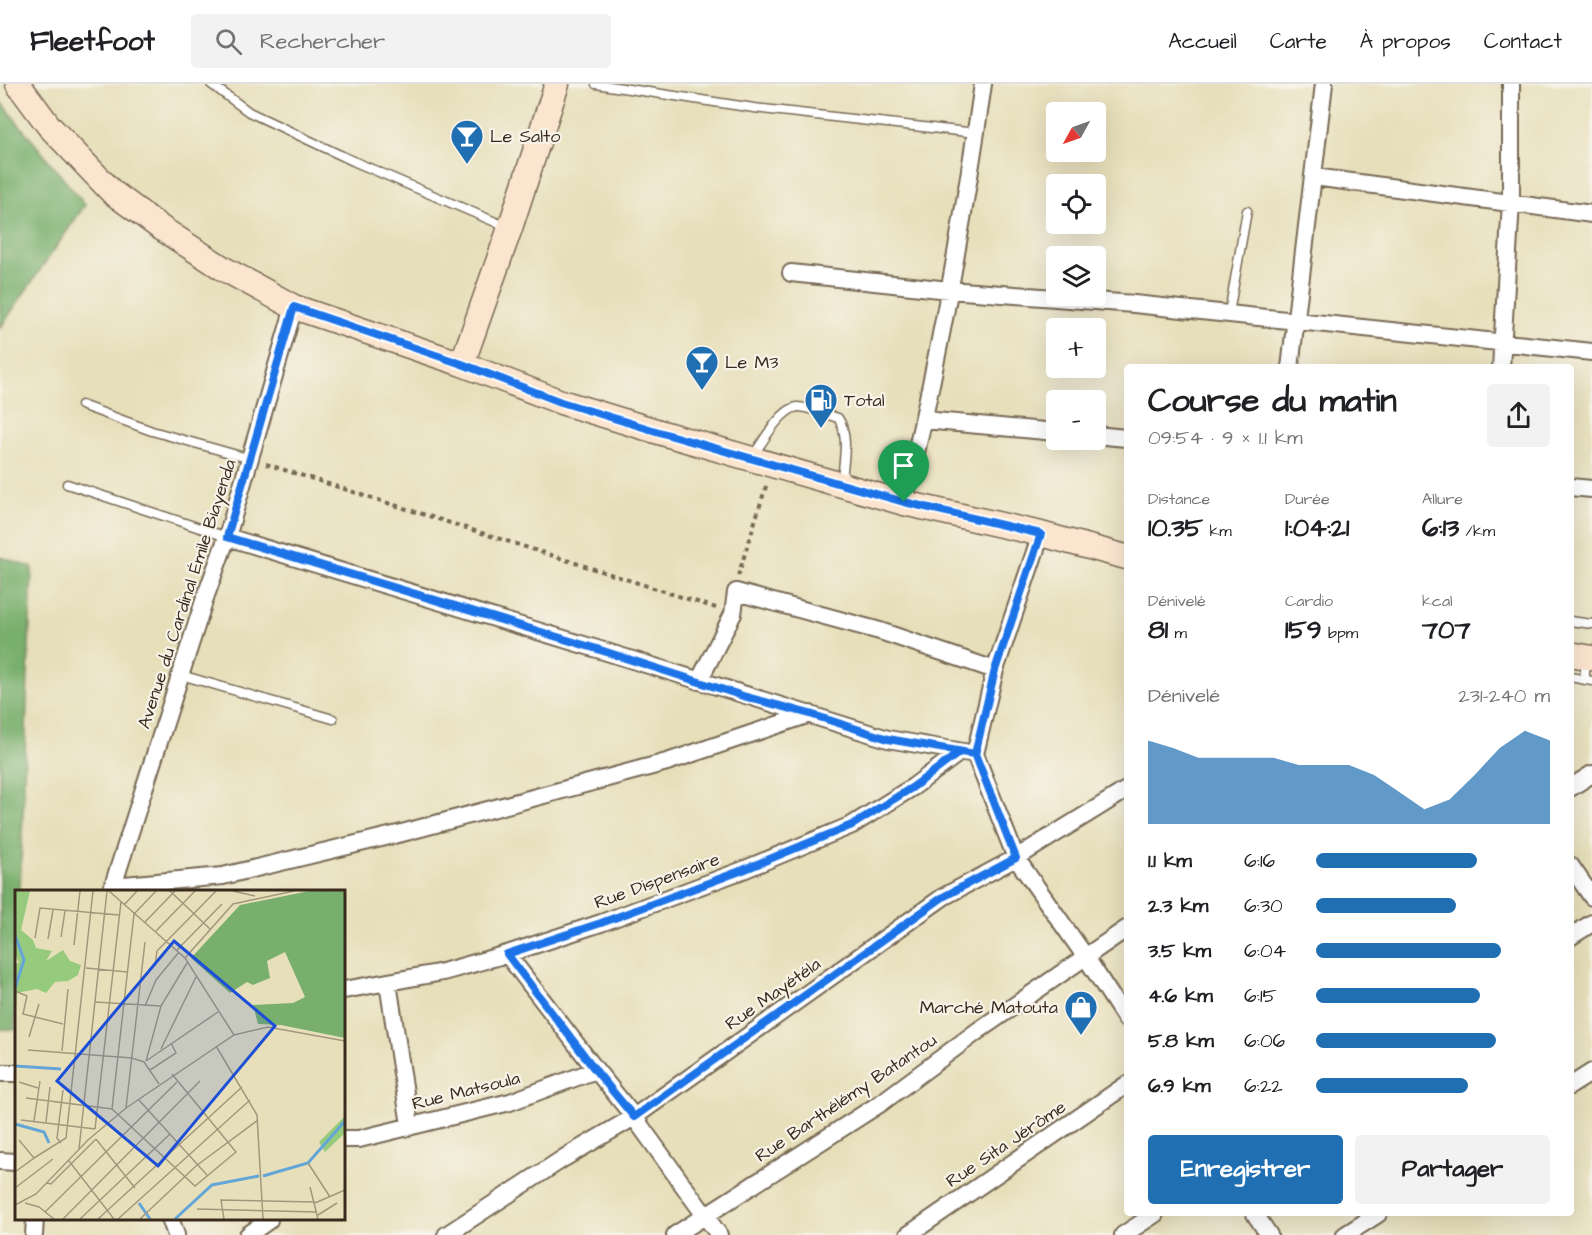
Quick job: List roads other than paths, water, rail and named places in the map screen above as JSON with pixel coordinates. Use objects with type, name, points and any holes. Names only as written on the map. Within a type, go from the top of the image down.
[{"type":"street","points":[[18,84],[49,126],[112,192],[161,228],[224,269],[294,307],[462,364],[561,402],[842,485],[1124,556]]},
{"type":"street","points":[[462,364],[557,84]]},
{"type":"street","points":[[904,502],[924,420],[949,290],[983,84]]},
{"type":"street","points":[[1290,364],[1324,84]]},
{"type":"street","points":[[1501,364],[1511,202],[1511,84]]},
{"type":"street","points":[[1314,177],[1592,214]]},
{"type":"street","points":[[791,273],[949,290],[1229,313],[1592,352]]},
{"type":"street","name":"Avenue du Cardinal Émile Biayenda","points":[[112,889],[227,537],[294,307]]},
{"type":"street","points":[[924,420],[1046,431]]},
{"type":"street","points":[[1106,436],[1124,438]]},
{"type":"street","points":[[1574,487],[1592,489]]},
{"type":"street","points":[[1041,534],[968,753],[1016,858],[1124,1016]]},
{"type":"street","points":[[227,537],[888,739],[968,753]]},
{"type":"street","points":[[699,681],[733,614],[736,592],[880,631],[995,670]]},
{"type":"street","points":[[112,889],[223,876],[402,833],[668,762],[810,714]]},
{"type":"street","name":"Rue Dispensaire","points":[[345,990],[443,972],[507,954],[634,911],[743,870],[852,825],[968,753]]},
{"type":"street","points":[[1574,785],[1592,774]]},
{"type":"street","name":"Rue Mayétéla","points":[[446,1235],[564,1158],[634,1117],[943,897],[1016,858],[1124,791]]},
{"type":"street","points":[[1574,871],[1592,897]]},
{"type":"street","points":[[1574,934],[1592,923]]},
{"type":"street","name":"Rue Barthélémy Batantou","points":[[675,1235],[881,1103],[979,1030],[1124,930]]},
{"type":"street","points":[[507,954],[634,1117],[719,1235]]},
{"type":"street","points":[[388,983],[411,1125]]},
{"type":"street","name":"Rue Matsoula","points":[[345,1139],[359,1138],[510,1102],[596,1071]]},
{"type":"street","points":[[1574,1083],[1592,1072]]},
{"type":"street","name":"Rue Sita Jérôme","points":[[908,1235],[1124,1086]]},
{"type":"street","points":[[0,1161],[15,1162]]},
{"type":"street","points":[[1123,1235],[1152,1216]]},
{"type":"street","points":[[1256,1216],[1269,1235]]},
{"type":"street","points":[[1346,1235],[1375,1216]]},
{"type":"street","points":[[34,1235],[35,1220]]},
{"type":"street","points":[[171,1220],[176,1235]]},
{"type":"street","points":[[248,1235],[270,1220]]},
{"type":"lane","points":[[211,84],[249,112],[353,161],[510,228]]},
{"type":"lane","points":[[596,84],[754,108],[976,133]]},
{"type":"lane","points":[[1229,313],[1246,211]]},
{"type":"lane","points":[[81,405],[152,431],[251,460]]},
{"type":"lane","points":[[762,462],[774,424],[789,410],[798,406],[838,418],[843,425],[845,441],[842,485]]},
{"type":"lane","points":[[67,484],[227,537]]},
{"type":"lane","points":[[1574,622],[1592,624]]},
{"type":"lane","points":[[181,675],[333,719]]},
{"type":"place","name":"Le Salto","points":[[467,165]]},
{"type":"place","name":"Le M3","points":[[702,391]]},
{"type":"place","name":"Total","points":[[821,429]]},
{"type":"place","name":"Marché Matouta","points":[[1081,1036]]}]
